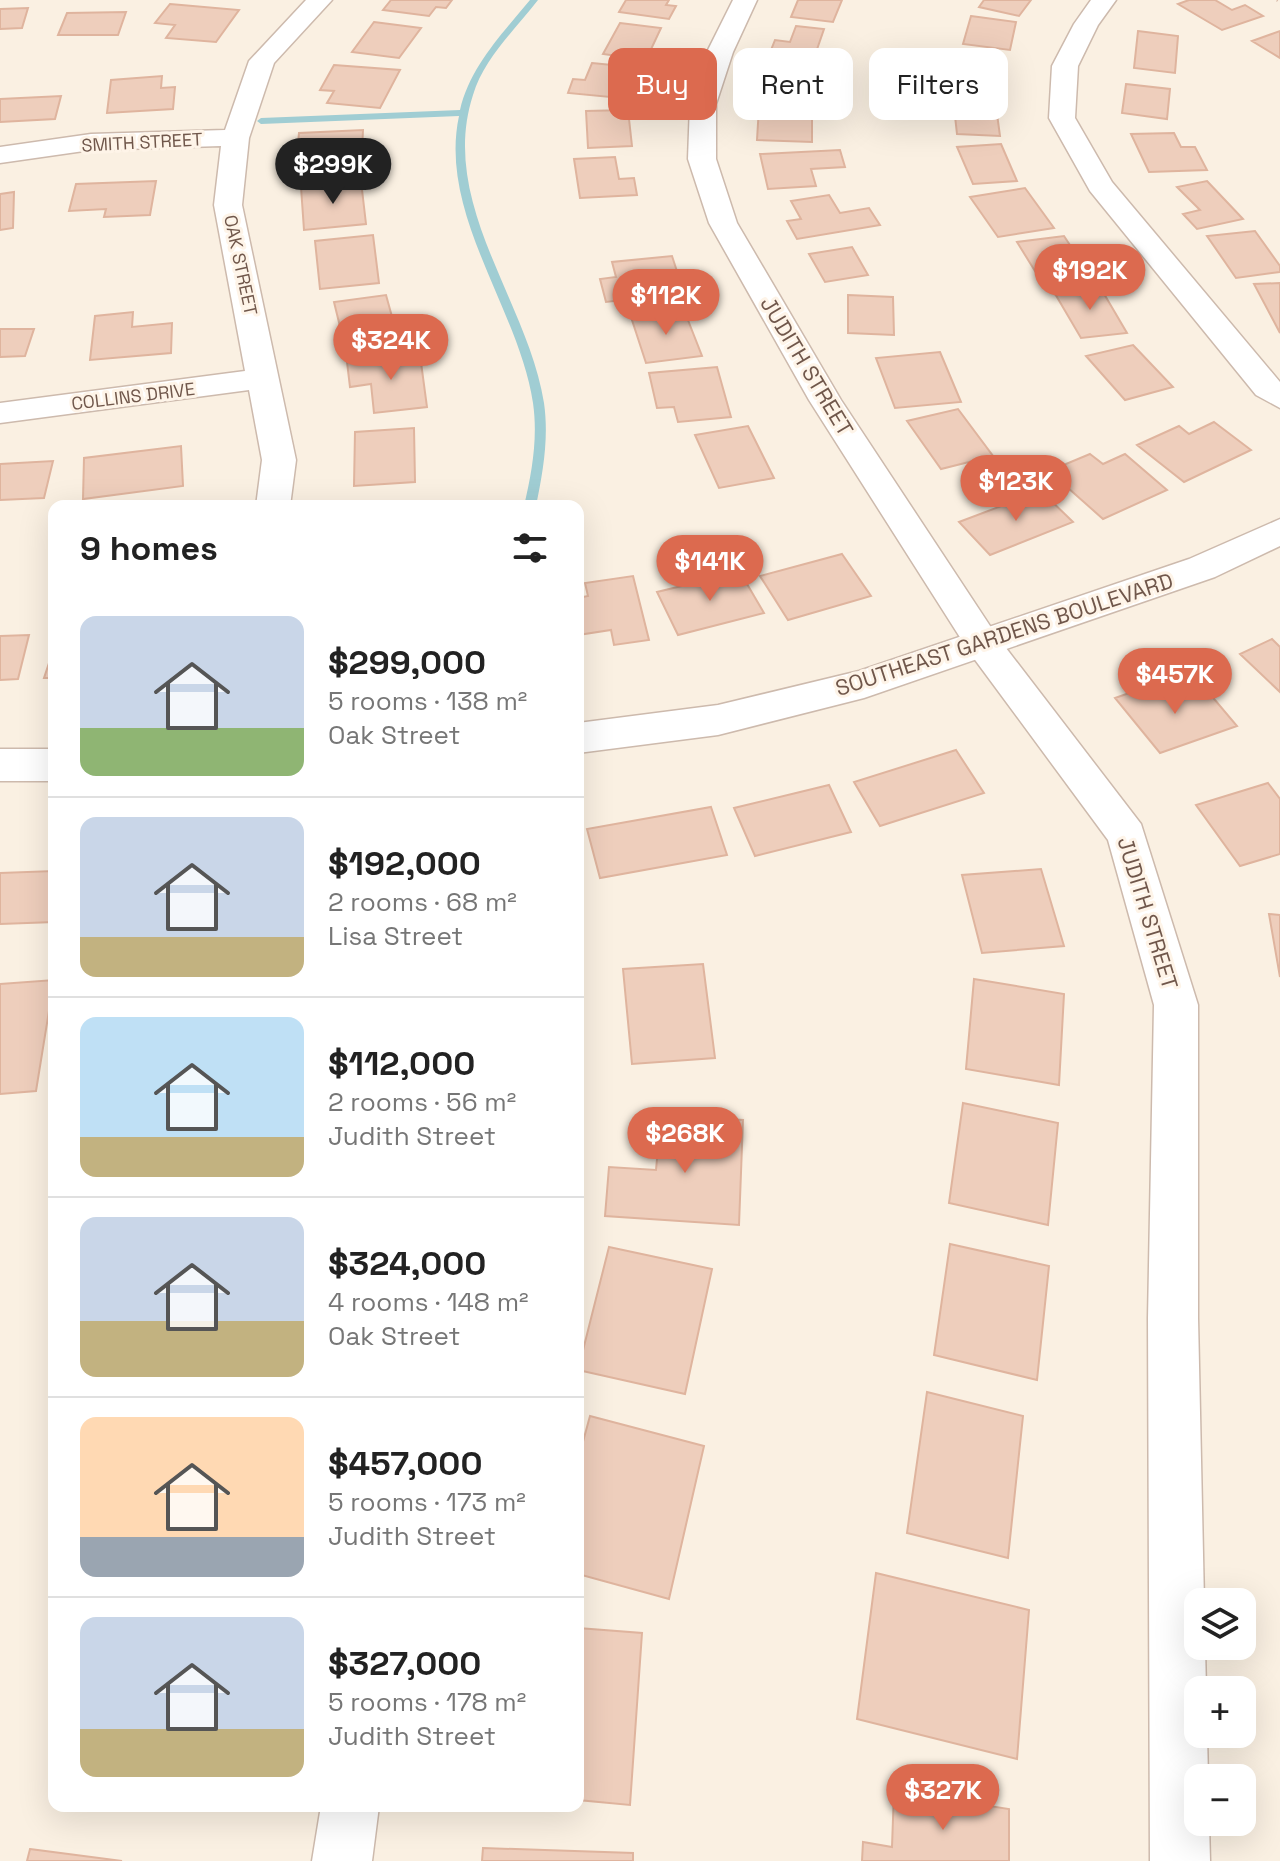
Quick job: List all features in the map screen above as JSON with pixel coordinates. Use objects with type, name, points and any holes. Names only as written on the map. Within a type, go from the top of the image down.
[{"type":"street","name":"OAK STREET","points":[[274,500],[279,460],[228,205],[236,138],[262,61],[320,0]]},
{"type":"street","name":"JUDITH STREET","points":[[745,0],[720,52],[703,104],[702,159],[723,223],[825,400],[983,644],[1127,835],[1176,1005],[1173,1318],[1180,1861]]},
{"type":"street","points":[[1104,0],[1086,24],[1065,66],[1062,118],[1100,185],[1267,388],[1280,398]]},
{"type":"street","name":"SMITH STREET","points":[[0,155],[91,142],[236,138]]},
{"type":"street","name":"COLLINS DRIVE","points":[[0,413],[265,378]]},
{"type":"street","name":"SOUTHEAST GARDENS BOULEVARD","points":[[584,737],[718,720],[864,684],[1202,568],[1280,531]]},
{"type":"street","points":[[0,765],[48,765]]},
{"type":"street","points":[[342,1861],[349,1812]]},
{"type":"building","points":[[391,0],[452,0],[446,8],[436,7],[429,16],[383,10]]},
{"type":"building","points":[[626,0],[669,0],[666,5],[676,6],[669,19],[619,12]]},
{"type":"building","points":[[798,0],[842,0],[833,22],[791,17]]},
{"type":"building","points":[[984,0],[1031,0],[1019,16],[979,7]]},
{"type":"building","points":[[1189,0],[1215,0],[1232,10],[1245,5],[1263,16],[1222,30],[1178,4]]},
{"type":"building","points":[[170,4],[239,10],[216,42],[166,38],[175,25],[155,23]]},
{"type":"building","points":[[28,8],[22,28],[0,29],[0,9]]},
{"type":"building","points":[[126,12],[118,35],[58,35],[67,13]]},
{"type":"building","points":[[971,16],[1016,22],[1010,50],[963,44]]},
{"type":"building","points":[[374,22],[421,28],[399,58],[352,52]]},
{"type":"building","points":[[620,23],[661,28],[652,48],[608,48],[608,55],[603,54]]},
{"type":"building","points":[[796,26],[824,29],[817,48],[772,48],[775,40],[790,42]]},
{"type":"building","points":[[1138,31],[1178,36],[1175,73],[1134,68]]},
{"type":"building","points":[[1280,31],[1280,58],[1252,41]]},
{"type":"building","points":[[592,63],[608,65],[608,97],[568,93],[573,79],[585,80]]},
{"type":"building","points":[[334,65],[400,70],[380,108],[327,103],[334,91],[320,90]]},
{"type":"building","points":[[162,76],[161,88],[175,87],[173,109],[107,113],[111,80]]},
{"type":"building","points":[[1126,84],[1170,89],[1167,119],[1122,113]]},
{"type":"building","points":[[61,96],[55,119],[0,122],[0,99]]},
{"type":"building","points":[[608,110],[608,120],[629,120],[632,146],[588,148],[586,111]]},
{"type":"building","points":[[758,120],[812,120],[812,142],[757,140]]},
{"type":"building","points":[[955,120],[998,120],[1000,136],[957,134]]},
{"type":"building","points":[[363,130],[361,173],[318,174],[320,153],[297,153],[299,133]]},
{"type":"building","points":[[1174,133],[1181,147],[1195,147],[1207,170],[1149,172],[1131,134]]},
{"type":"building","points":[[1001,144],[1017,181],[973,184],[957,147]]},
{"type":"building","points":[[840,150],[845,167],[811,169],[816,186],[768,189],[760,154]]},
{"type":"building","points":[[615,157],[619,179],[634,178],[637,195],[580,198],[574,159]]},
{"type":"building","points":[[156,181],[150,215],[104,217],[106,209],[69,211],[76,184]]},
{"type":"building","points":[[361,181],[366,224],[304,230],[301,187]]},
{"type":"building","points":[[1207,181],[1243,219],[1197,229],[1183,214],[1200,210],[1177,187]]},
{"type":"building","points":[[1025,188],[1054,228],[998,237],[970,197]]},
{"type":"building","points":[[14,192],[13,228],[0,230],[0,194]]},
{"type":"building","points":[[829,195],[840,213],[869,208],[880,225],[797,239],[787,221],[801,219],[791,201]]},
{"type":"building","points":[[1255,231],[1280,266],[1280,272],[1236,278],[1207,236]]},
{"type":"building","points":[[373,235],[379,283],[320,289],[315,241]]},
{"type":"building","points":[[1064,236],[1091,277],[1043,284],[1017,242]]},
{"type":"building","points":[[852,247],[868,275],[825,282],[809,254]]},
{"type":"building","points":[[672,256],[684,293],[606,302],[600,279],[616,277],[612,262]]},
{"type":"building","points":[[1280,283],[1280,333],[1254,284]]},
{"type":"building","points":[[1100,287],[1127,333],[1081,338],[1054,292]]},
{"type":"building","points":[[386,295],[399,342],[346,351],[334,302]]},
{"type":"building","points":[[848,295],[893,297],[894,335],[848,333]]},
{"type":"building","points":[[684,310],[702,356],[646,363],[631,317]]},
{"type":"building","points":[[133,312],[132,327],[172,323],[171,353],[90,360],[95,316]]},
{"type":"building","points":[[0,329],[34,329],[25,356],[0,357]]},
{"type":"building","points":[[1133,345],[1173,387],[1125,400],[1086,356]]},
{"type":"building","points":[[940,352],[961,402],[895,408],[876,358]]},
{"type":"building","points":[[420,355],[427,407],[374,413],[371,384],[350,387],[347,362]]},
{"type":"building","points":[[717,367],[731,417],[678,422],[674,407],[657,408],[649,373]]},
{"type":"building","points":[[958,409],[993,456],[941,469],[907,421]]},
{"type":"building","points":[[1214,422],[1251,450],[1184,482],[1137,445],[1179,426],[1189,434]]},
{"type":"building","points":[[748,426],[774,478],[719,488],[695,435]]},
{"type":"building","points":[[414,428],[415,482],[354,486],[355,432]]},
{"type":"building","points":[[181,446],[183,486],[83,499],[84,458]]},
{"type":"building","points":[[1090,454],[1103,464],[1125,454],[1167,490],[1103,519],[1049,471]]},
{"type":"building","points":[[53,461],[44,498],[0,500],[0,464]]},
{"type":"building","points":[[1041,491],[1073,522],[990,555],[959,522]]},
{"type":"building","points":[[842,554],[871,596],[788,620],[760,576]]},
{"type":"building","points":[[740,572],[764,613],[678,635],[657,592]]},
{"type":"building","points":[[633,576],[649,640],[614,645],[611,630],[584,634],[584,597],[588,596],[585,583]]},
{"type":"building","points":[[29,635],[18,679],[0,680],[0,636]]},
{"type":"building","points":[[1272,639],[1280,647],[1280,692],[1240,654]]},
{"type":"building","points":[[1155,684],[1169,700],[1204,687],[1237,726],[1160,753],[1115,698]]},
{"type":"building","points":[[956,750],[984,793],[880,826],[854,782]]},
{"type":"building","points":[[1268,783],[1280,799],[1280,854],[1240,866],[1196,805]]},
{"type":"building","points":[[829,785],[851,832],[755,856],[734,808]]},
{"type":"building","points":[[711,807],[727,855],[600,878],[587,829]]},
{"type":"building","points":[[1041,869],[1064,946],[982,953],[962,875]]},
{"type":"building","points":[[48,871],[48,922],[0,924],[0,873]]},
{"type":"building","points":[[1269,914],[1280,915],[1280,977]]},
{"type":"building","points":[[703,964],[715,1058],[632,1064],[623,969]]},
{"type":"building","points":[[974,979],[1064,994],[1059,1085],[966,1069]]},
{"type":"building","points":[[48,980],[48,1017],[36,1091],[0,1094],[0,984]]},
{"type":"building","points":[[963,1103],[1058,1123],[1048,1225],[949,1203]]},
{"type":"building","points":[[661,1115],[743,1120],[739,1225],[605,1216],[609,1167],[656,1170]]},
{"type":"building","points":[[950,1244],[1049,1266],[1037,1380],[934,1355]]},
{"type":"building","points":[[609,1247],[712,1269],[685,1394],[584,1371],[584,1346]]},
{"type":"building","points":[[927,1392],[1023,1416],[1008,1558],[907,1533]]},
{"type":"building","points":[[590,1416],[704,1446],[669,1599],[584,1576],[584,1438]]},
{"type":"building","points":[[876,1573],[1029,1610],[1017,1759],[857,1719]]},
{"type":"building","points":[[584,1628],[642,1633],[630,1805],[584,1801]]},
{"type":"building","points":[[894,1791],[1009,1809],[1009,1861],[862,1861],[863,1842],[892,1847]]},
{"type":"building","points":[[483,1848],[633,1853],[633,1861],[482,1861]]},
{"type":"building","points":[[30,1849],[122,1861],[27,1861]]},
{"type":"waterway","points":[[531,500],[540,446],[538,401],[525,352],[469,204],[462,167],[461,130],[468,95],[481,69],[534,0]]},
{"type":"waterway","points":[[261,121],[463,113]]}]
